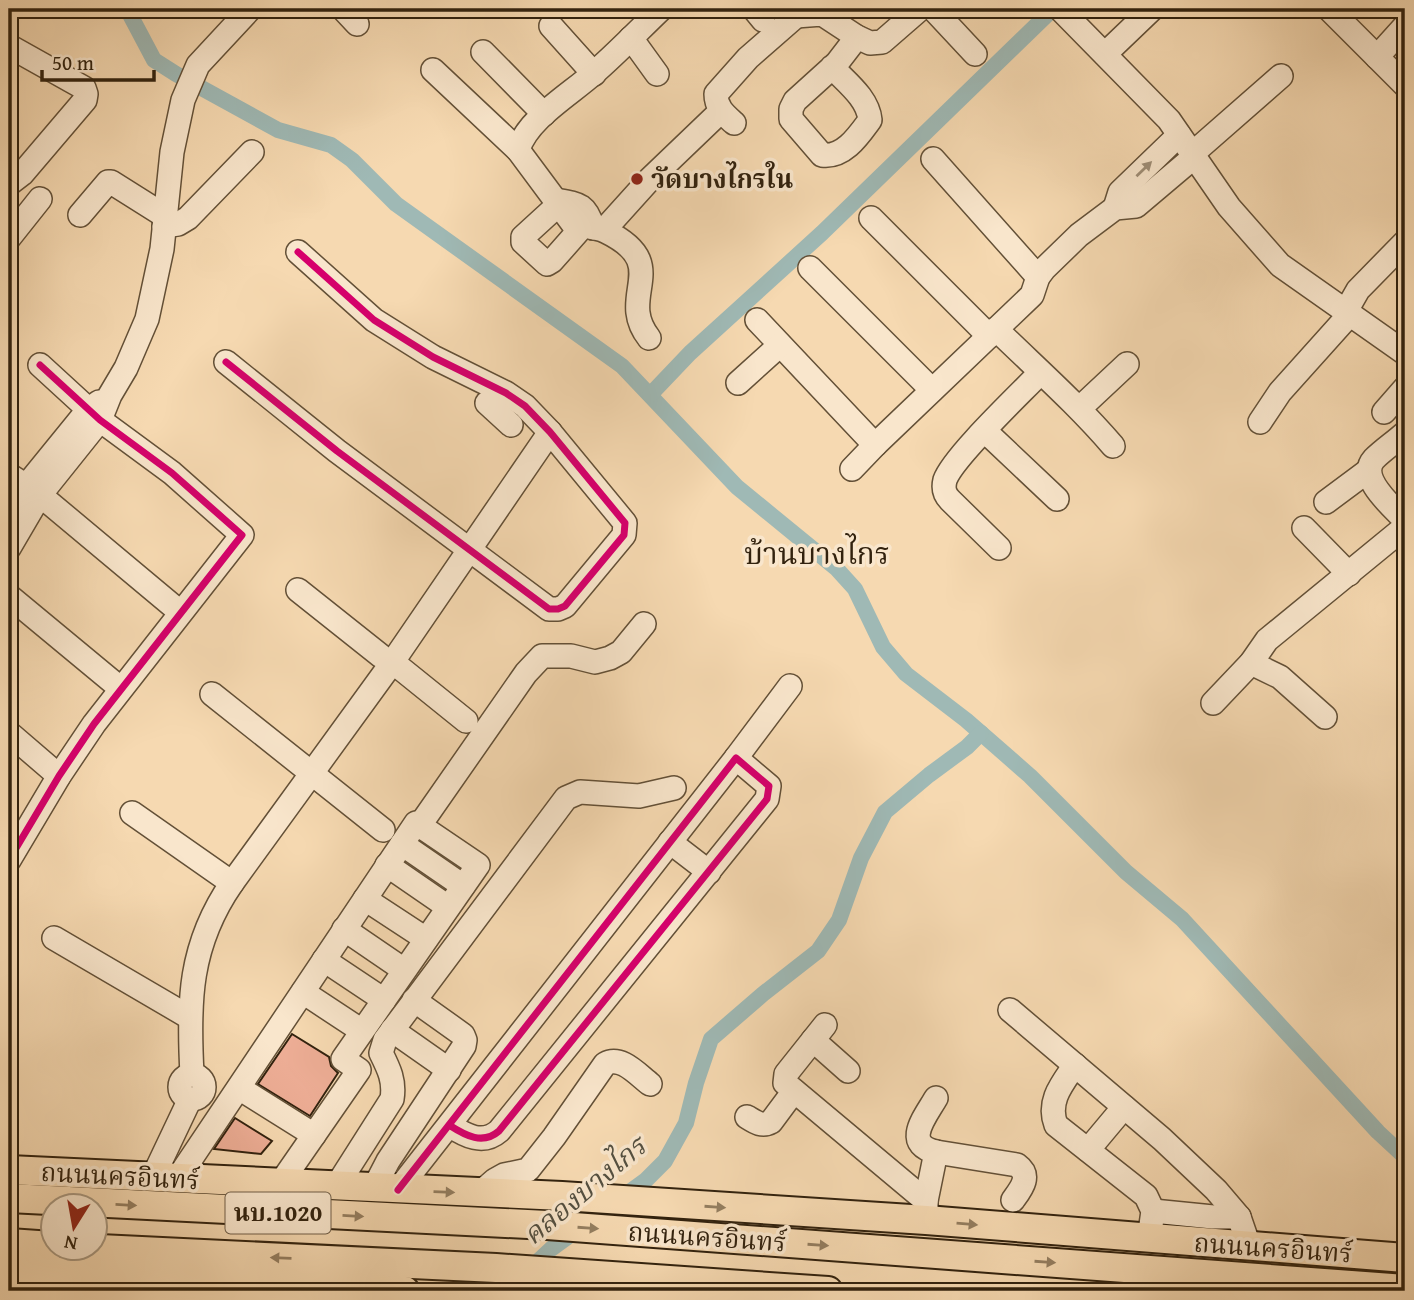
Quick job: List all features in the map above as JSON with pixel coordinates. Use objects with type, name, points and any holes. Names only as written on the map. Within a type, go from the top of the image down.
[{"type":"main road","name":"ถนนนครอินทร์","points":[[9,1170],[562,1196],[647,1203],[926,1211],[1149,1239],[1405,1258]]},
{"type":"main road","name":"ถนนนครอินทร์","points":[[9,1198],[547,1225],[1405,1289]]},
{"type":"main road","points":[[9,1243],[38,1245]]},
{"type":"main road","name":"ถนนนครอินทร์","points":[[108,1249],[496,1268],[828,1291]]},
{"type":"main road","points":[[9,1269],[98,1283],[405,1291]]},
{"type":"street","points":[[9,515],[25,485],[94,415],[126,368],[147,318],[162,249],[172,152],[183,100],[198,65],[250,9]]},
{"type":"street","points":[[518,150],[520,141],[544,114],[594,74],[661,9]]},
{"type":"street","points":[[556,203],[523,237],[523,242],[547,264],[728,117],[716,102],[716,94],[791,13],[822,14],[870,43],[882,42],[920,9]]},
{"type":"street","points":[[933,9],[975,54]]},
{"type":"street","points":[[1105,54],[1152,9]]},
{"type":"street","points":[[1329,9],[1405,85]]},
{"type":"street","points":[[1063,12],[1170,120],[1228,207],[1280,265],[1405,353]]},
{"type":"street","points":[[551,26],[594,74]]},
{"type":"street","points":[[1377,57],[1405,26]]},
{"type":"street","points":[[832,67],[857,37]]},
{"type":"street","points":[[631,38],[657,74]]},
{"type":"street","points":[[9,46],[83,88],[86,94],[85,100],[22,174],[9,184]]},
{"type":"street","points":[[482,52],[544,114]]},
{"type":"street","points":[[433,70],[518,150],[556,203],[584,207],[593,228],[630,247],[640,261],[643,276],[636,304],[640,327],[649,338]]},
{"type":"street","points":[[852,468],[1032,295],[1038,277],[1079,235],[1115,208],[1136,206],[1281,76]]},
{"type":"street","points":[[1115,208],[1120,192],[1179,135]]},
{"type":"street","points":[[80,215],[108,182],[111,182],[164,221],[178,224],[188,218],[252,152]]},
{"type":"street","points":[[933,159],[1038,277]]},
{"type":"street","points":[[9,238],[40,199]]},
{"type":"street","points":[[871,218],[993,332],[1080,408],[1113,446]]},
{"type":"street","points":[[1260,422],[1280,392],[1348,313],[1358,290],[1405,242]]},
{"type":"street","points":[[298,252],[374,320],[433,357],[488,402],[511,425]]},
{"type":"street","points":[[810,268],[932,390]]},
{"type":"street","points":[[757,320],[875,445]]},
{"type":"street","points":[[738,383],[780,345]]},
{"type":"street","points":[[226,362],[337,451],[468,550],[549,609],[558,609],[570,601],[624,535],[625,523],[550,432],[525,407],[488,402]]},
{"type":"street","points":[[1080,408],[1127,364]]},
{"type":"street","points":[[9,860],[59,776],[120,688],[242,535],[172,474],[94,415],[40,365]]},
{"type":"street","points":[[999,548],[944,494],[944,483],[948,473],[1040,373]]},
{"type":"street","points":[[1384,412],[1405,388]]},
{"type":"street","points":[[985,431],[1057,499]]},
{"type":"street","points":[[166,1178],[190,1099],[182,1095],[179,1086],[183,1077],[192,1074],[189,1017],[194,972],[210,920],[232,883],[313,774],[550,432]]},
{"type":"street","points":[[1326,502],[1369,470],[1373,461],[1405,433]]},
{"type":"street","points":[[1369,470],[1373,484],[1405,520]]},
{"type":"street","points":[[9,548],[25,485]]},
{"type":"street","points":[[25,485],[180,612]]},
{"type":"street","points":[[1213,703],[1251,663],[1267,640],[1405,527]]},
{"type":"street","points":[[1304,528],[1349,574]]},
{"type":"street","points":[[298,590],[466,721]]},
{"type":"street","points":[[9,596],[120,688]]},
{"type":"street","points":[[419,825],[526,673],[542,656],[572,656],[595,662],[610,658],[621,652],[644,624]]},
{"type":"street","points":[[1251,663],[1280,677],[1325,717]]},
{"type":"street","points":[[386,1189],[449,1125],[790,686]]},
{"type":"street","points":[[212,694],[392,837],[463,886]]},
{"type":"street","points":[[9,733],[59,776]]},
{"type":"street","points":[[449,1125],[483,1140],[492,1138],[499,1131],[767,799],[769,786],[736,758]]},
{"type":"street","points":[[336,1187],[392,1099],[394,1087],[391,1073],[382,1053],[385,1040],[566,798],[580,792],[639,796],[658,794],[674,788]]},
{"type":"street","points":[[132,813],[232,883]]},
{"type":"street","points":[[166,1178],[239,1088],[365,899],[387,865],[392,837],[416,823],[478,865],[342,1059],[359,1070],[280,1184]]},
{"type":"street","points":[[670,842],[709,872]]},
{"type":"street","points":[[387,865],[448,907]]},
{"type":"street","points":[[365,899],[426,939]]},
{"type":"street","points":[[344,929],[404,970]]},
{"type":"street","points":[[54,938],[189,1017]]},
{"type":"street","points":[[324,960],[384,1000]]},
{"type":"street","points":[[303,992],[362,1031]]},
{"type":"street","points":[[386,1189],[388,1161],[449,1070],[465,1040],[458,1031],[414,1000]]},
{"type":"street","points":[[1010,1010],[1216,1189],[1239,1217],[1249,1246]]},
{"type":"street","points":[[392,1030],[449,1070]]},
{"type":"street","points":[[848,1071],[819,1032],[784,1078],[785,1083],[926,1211]]},
{"type":"street","points":[[480,1193],[504,1175],[528,1170],[605,1064],[615,1060],[623,1063],[650,1084]]},
{"type":"street","points":[[1075,1065],[1055,1097],[1053,1116],[1056,1125],[1146,1196],[1153,1211],[1149,1239]]},
{"type":"street","points":[[391,1073],[430,1098]]},
{"type":"street","points":[[239,1088],[314,1135]]},
{"type":"street","points":[[747,1117],[758,1124],[766,1125],[794,1091]]},
{"type":"street","points":[[936,1098],[917,1133],[922,1147],[936,1152],[1017,1165],[1023,1169],[1025,1176],[1024,1183],[1013,1200]]},
{"type":"street","points":[[1088,1150],[1124,1107]]},
{"type":"street","points":[[926,1211],[936,1152]]},
{"type":"street","points":[[357,1154],[388,1161]]},
{"type":"street","points":[[1153,1211],[1239,1217]]},
{"type":"building","points":[[292,1034],[329,1057],[331,1066],[338,1073],[310,1116],[258,1084]]},
{"type":"building","points":[[235,1118],[272,1141],[261,1154],[214,1149]]},
{"type":"waterway","points":[[127,9],[154,60],[278,130],[331,145],[352,160],[396,204],[622,366],[737,487],[836,568],[855,589],[883,647],[906,674],[966,720],[1030,776],[1126,872],[1182,919],[1378,1132],[1405,1157]]},
{"type":"waterway","points":[[650,395],[690,353],[822,233],[1053,9]]},
{"type":"waterway","name":"คลองบางไกร","points":[[506,1291],[551,1249],[646,1180],[665,1161],[686,1123],[711,1039],[818,951],[839,920],[861,858],[885,812],[981,733]]},
{"type":"cycle path","points":[[226,362],[337,451],[549,609],[565,606],[624,535],[625,523],[550,432],[525,406],[506,393],[433,357],[374,320],[298,252]]},
{"type":"cycle path","points":[[9,860],[59,776],[94,724],[242,535],[172,473],[100,420],[40,365]]},
{"type":"cycle path","points":[[398,1190],[736,758],[769,786],[767,799],[499,1131],[487,1138],[481,1138],[468,1135],[449,1125]]},
{"type":"place","name":"วัดบางไกรใน","points":[[637,179]]},
{"type":"district","name":"บ้านบางไกร","points":[[817,554]]}]
